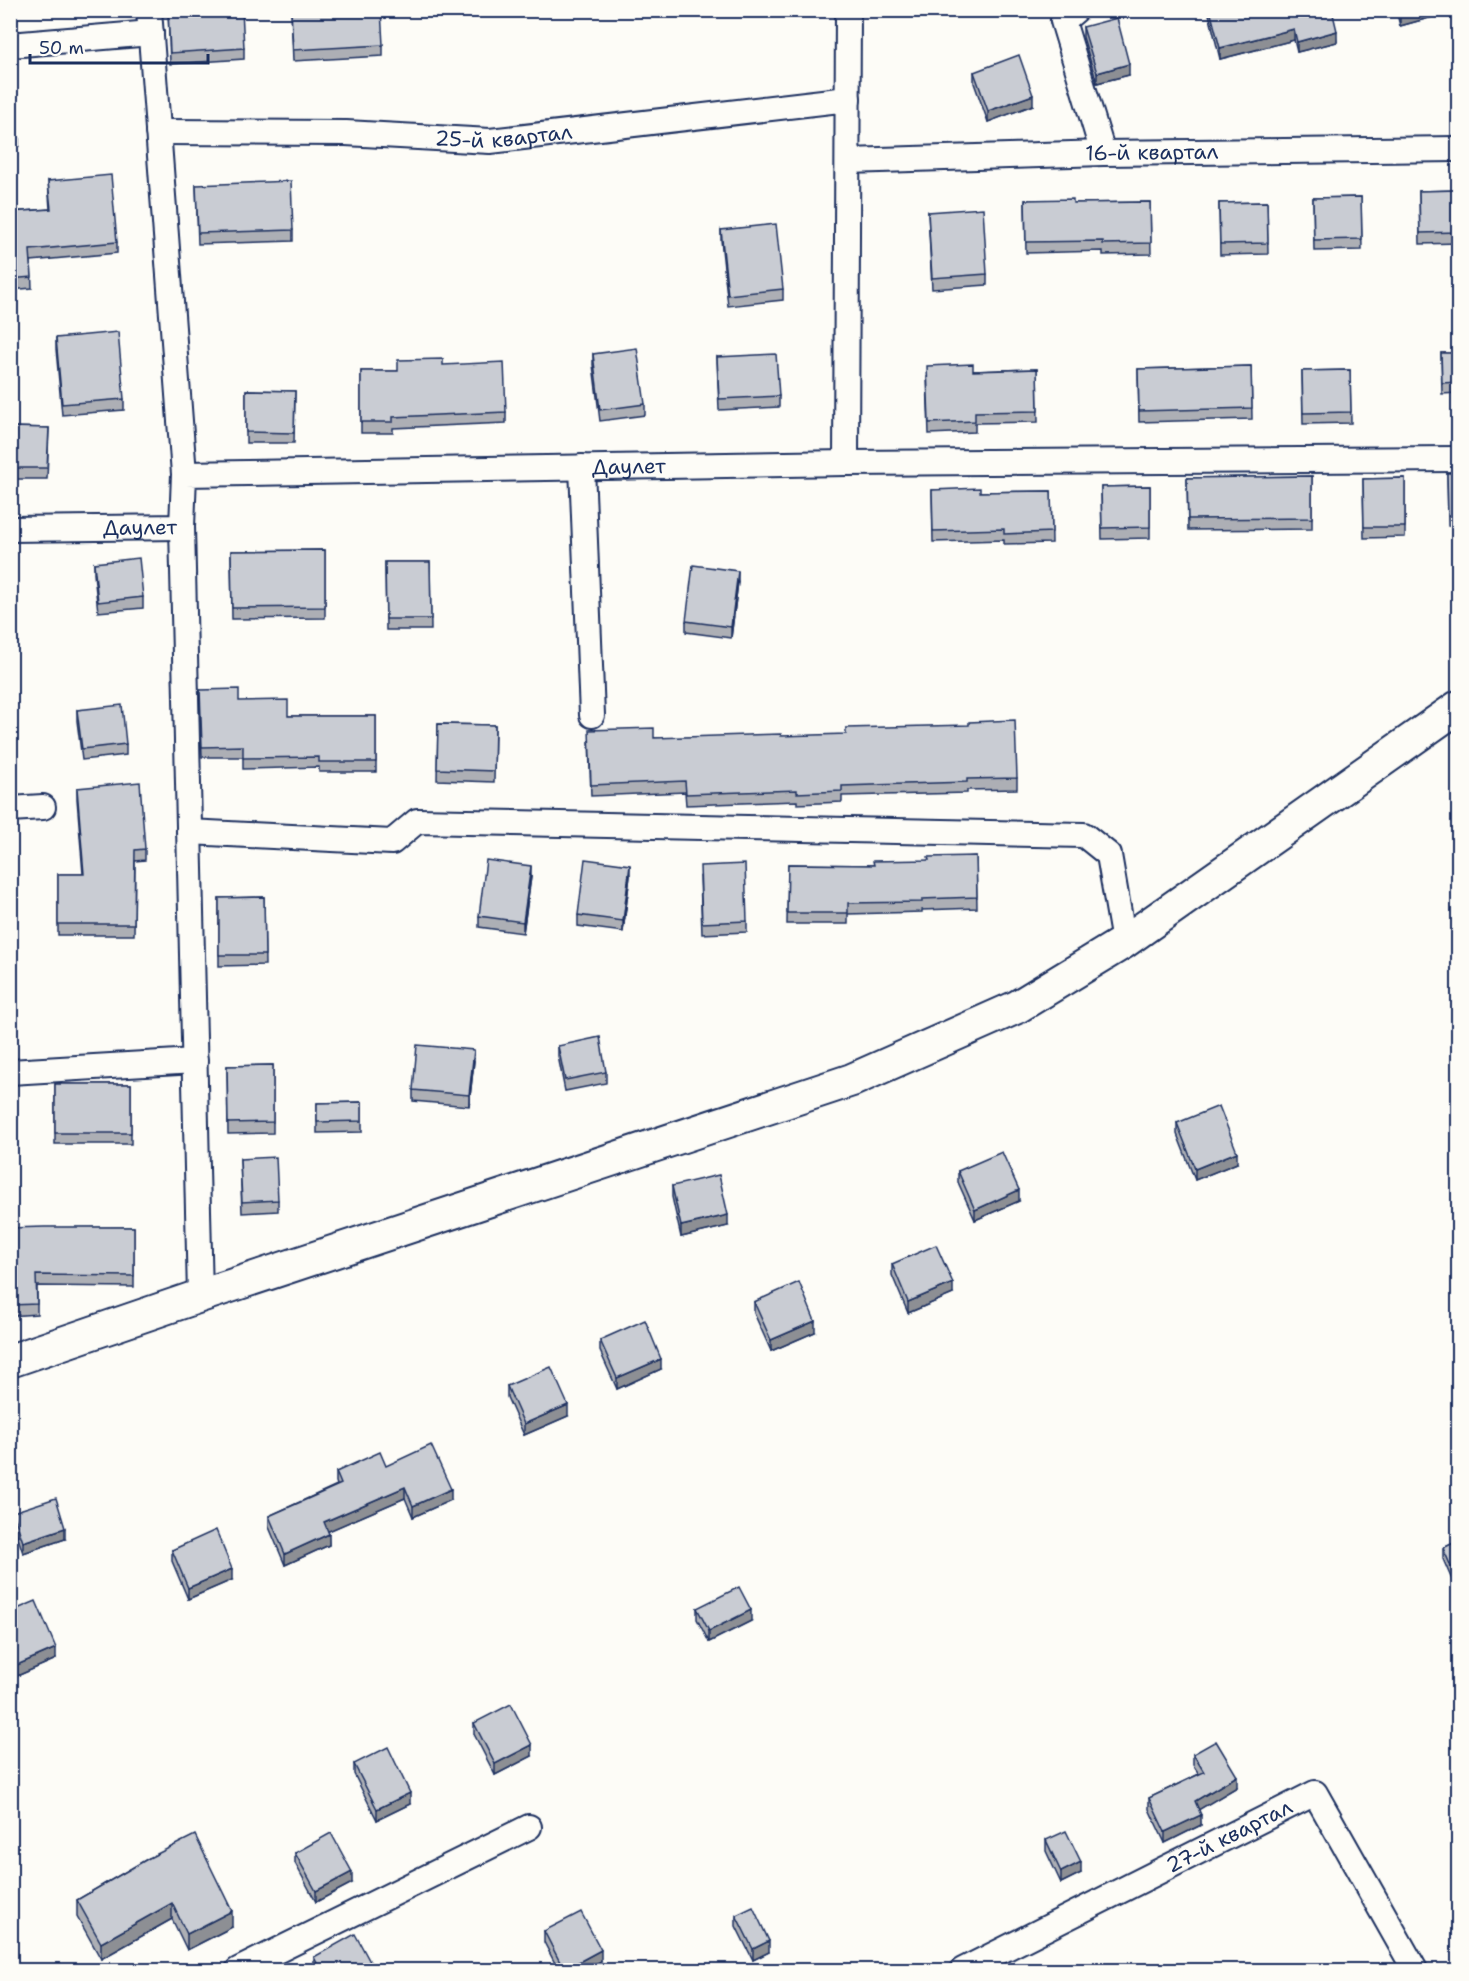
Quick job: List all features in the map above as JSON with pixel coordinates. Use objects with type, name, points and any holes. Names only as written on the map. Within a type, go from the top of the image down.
[{"type":"street","points":[[846,463],[848,10]]},
{"type":"street","points":[[1076,10],[1063,21],[1103,153]]},
{"type":"street","points":[[10,45],[150,22],[184,474]]},
{"type":"street","name":"25-й квартал","points":[[158,132],[346,133],[490,141],[848,99]]},
{"type":"street","name":"16-й квартал","points":[[848,161],[1103,153],[1458,149]]},
{"type":"street","name":"Даулет","points":[[10,529],[182,526],[184,474],[846,463],[1458,459]]},
{"type":"street","points":[[582,467],[592,715]]},
{"type":"street","points":[[182,526],[200,1296]]},
{"type":"street","points":[[10,1360],[852,1080],[1017,1007],[1124,942],[1458,707]]},
{"type":"street","points":[[10,809],[43,807]]},
{"type":"street","points":[[189,832],[392,842],[417,821],[1084,835],[1109,855],[1124,942]]},
{"type":"street","points":[[10,1072],[195,1060]]},
{"type":"street","name":"27-й квартал","points":[[963,1971],[1315,1793],[1415,1971]]},
{"type":"street","points":[[238,1971],[529,1827]]},
{"type":"building","points":[[168,10],[242,10],[244,48],[170,53]]},
{"type":"building","points":[[291,10],[381,10],[383,45],[293,50]]},
{"type":"building","points":[[1210,10],[1332,10],[1337,31],[1297,42],[1294,29],[1220,48]]},
{"type":"building","points":[[1399,10],[1416,10],[1400,15]]},
{"type":"building","points":[[1117,18],[1129,64],[1097,73],[1083,27]]},
{"type":"building","points":[[1019,55],[1033,95],[988,111],[974,72]]},
{"type":"building","points":[[17,95],[19,136],[10,136],[10,96]]},
{"type":"building","points":[[111,175],[117,242],[30,250],[32,277],[10,279],[10,212],[51,209],[48,181]]},
{"type":"building","points":[[291,181],[293,230],[198,233],[196,185]]},
{"type":"building","points":[[1458,190],[1458,232],[1420,233],[1419,191]]},
{"type":"building","points":[[1361,197],[1362,239],[1314,240],[1313,198]]},
{"type":"building","points":[[1073,199],[1073,203],[1150,202],[1151,243],[1026,242],[1025,200]]},
{"type":"building","points":[[1267,202],[1268,243],[1220,244],[1219,203]]},
{"type":"building","points":[[983,208],[987,274],[932,278],[928,212]]},
{"type":"building","points":[[776,224],[783,289],[728,295],[721,230]]},
{"type":"building","points":[[118,332],[124,399],[62,404],[56,338]]},
{"type":"building","points":[[637,348],[645,404],[600,410],[593,354]]},
{"type":"building","points":[[1441,353],[1458,353],[1458,382],[1442,383]]},
{"type":"building","points":[[776,354],[779,396],[719,399],[717,357]]},
{"type":"building","points":[[443,359],[443,365],[504,362],[506,412],[393,417],[393,422],[361,422],[361,371],[398,371],[398,360]]},
{"type":"building","points":[[973,364],[973,371],[1037,369],[1038,411],[975,412],[975,421],[929,423],[927,366]]},
{"type":"building","points":[[1251,366],[1252,408],[1139,411],[1138,369]]},
{"type":"building","points":[[1350,370],[1351,412],[1303,413],[1302,371]]},
{"type":"building","points":[[246,390],[295,391],[294,433],[246,432]]},
{"type":"building","points":[[10,427],[49,428],[47,468],[10,468]]},
{"type":"building","points":[[1447,473],[1458,473],[1458,515],[1448,515]]},
{"type":"building","points":[[1312,476],[1312,518],[1188,519],[1187,478]]},
{"type":"building","points":[[1405,478],[1405,527],[1364,527],[1363,479]]},
{"type":"building","points":[[1150,486],[1150,527],[1102,528],[1101,487]]},
{"type":"building","points":[[980,488],[980,492],[1051,491],[1052,532],[1004,534],[1004,529],[933,531],[932,490]]},
{"type":"building","points":[[325,550],[325,607],[232,608],[231,551]]},
{"type":"building","points":[[139,558],[143,597],[98,602],[94,563]]},
{"type":"building","points":[[385,562],[430,562],[431,619],[386,619]]},
{"type":"building","points":[[693,565],[738,571],[731,627],[686,621]]},
{"type":"building","points":[[239,689],[239,701],[288,700],[288,716],[376,716],[376,762],[319,762],[319,757],[243,758],[243,746],[202,747],[200,690]]},
{"type":"building","points":[[122,705],[126,744],[82,749],[77,710]]},
{"type":"building","points":[[1015,720],[1017,778],[842,786],[842,791],[797,793],[797,790],[686,794],[685,781],[591,785],[589,730],[654,728],[654,738],[781,734],[781,736],[846,734],[846,728],[969,725],[969,722]]},
{"type":"building","points":[[438,724],[495,725],[494,771],[437,769]]},
{"type":"building","points":[[140,782],[145,849],[135,850],[134,924],[58,924],[58,874],[84,874],[77,788]]},
{"type":"building","points":[[976,856],[977,897],[922,899],[922,902],[848,903],[848,913],[787,913],[788,864],[874,865],[873,861]]},
{"type":"building","points":[[585,859],[630,865],[623,921],[578,915]]},
{"type":"building","points":[[486,860],[531,866],[523,922],[479,916]]},
{"type":"building","points":[[745,864],[747,921],[702,923],[700,866]]},
{"type":"building","points":[[10,883],[14,919],[10,919]]},
{"type":"building","points":[[264,897],[265,955],[219,955],[219,898]]},
{"type":"building","points":[[600,1037],[606,1072],[565,1080],[558,1046]]},
{"type":"building","points":[[417,1045],[474,1050],[469,1095],[413,1090]]},
{"type":"building","points":[[273,1065],[273,1122],[228,1123],[227,1066]]},
{"type":"building","points":[[55,1084],[131,1084],[131,1133],[55,1133]]},
{"type":"building","points":[[362,1102],[362,1121],[317,1122],[317,1103]]},
{"type":"building","points":[[1219,1106],[1237,1152],[1195,1169],[1177,1123]]},
{"type":"building","points":[[1002,1152],[1019,1190],[975,1210],[958,1171]]},
{"type":"building","points":[[276,1157],[278,1200],[242,1202],[240,1159]]},
{"type":"building","points":[[719,1175],[728,1215],[681,1226],[672,1186]]},
{"type":"building","points":[[134,1227],[134,1276],[36,1275],[37,1304],[10,1305],[10,1228]]},
{"type":"building","points":[[936,1245],[953,1283],[908,1302],[892,1264]]},
{"type":"building","points":[[799,1282],[815,1321],[771,1340],[754,1302]]},
{"type":"building","points":[[645,1320],[661,1359],[617,1378],[600,1340]]},
{"type":"building","points":[[551,1367],[568,1405],[524,1424],[507,1386]]},
{"type":"building","points":[[431,1445],[451,1489],[413,1506],[405,1487],[324,1522],[329,1534],[285,1554],[269,1516],[341,1484],[336,1472],[380,1452],[386,1466]]},
{"type":"building","points":[[56,1498],[65,1528],[23,1542],[13,1512]]},
{"type":"building","points":[[216,1530],[232,1569],[188,1588],[172,1550]]},
{"type":"building","points":[[1458,1541],[1458,1577],[1456,1578],[1443,1548]]},
{"type":"building","points":[[739,1587],[751,1610],[709,1631],[697,1608]]},
{"type":"building","points":[[36,1601],[56,1648],[17,1665],[10,1649],[10,1612]]},
{"type":"building","points":[[511,1704],[532,1745],[495,1764],[474,1723]]},
{"type":"building","points":[[1216,1741],[1237,1776],[1195,1801],[1201,1815],[1165,1832],[1149,1798],[1204,1772],[1193,1754]]},
{"type":"building","points":[[388,1747],[410,1793],[377,1809],[354,1764]]},
{"type":"building","points":[[1066,1831],[1081,1862],[1061,1872],[1046,1840]]},
{"type":"building","points":[[331,1833],[352,1872],[316,1891],[295,1853]]},
{"type":"building","points":[[195,1835],[232,1911],[187,1934],[172,1903],[101,1943],[77,1900],[149,1858]]},
{"type":"building","points":[[753,1907],[769,1941],[753,1949],[736,1915]]},
{"type":"building","points":[[581,1912],[601,1950],[564,1970],[544,1931]]},
{"type":"building","points":[[355,1934],[375,1971],[321,1971],[314,1957]]}]
